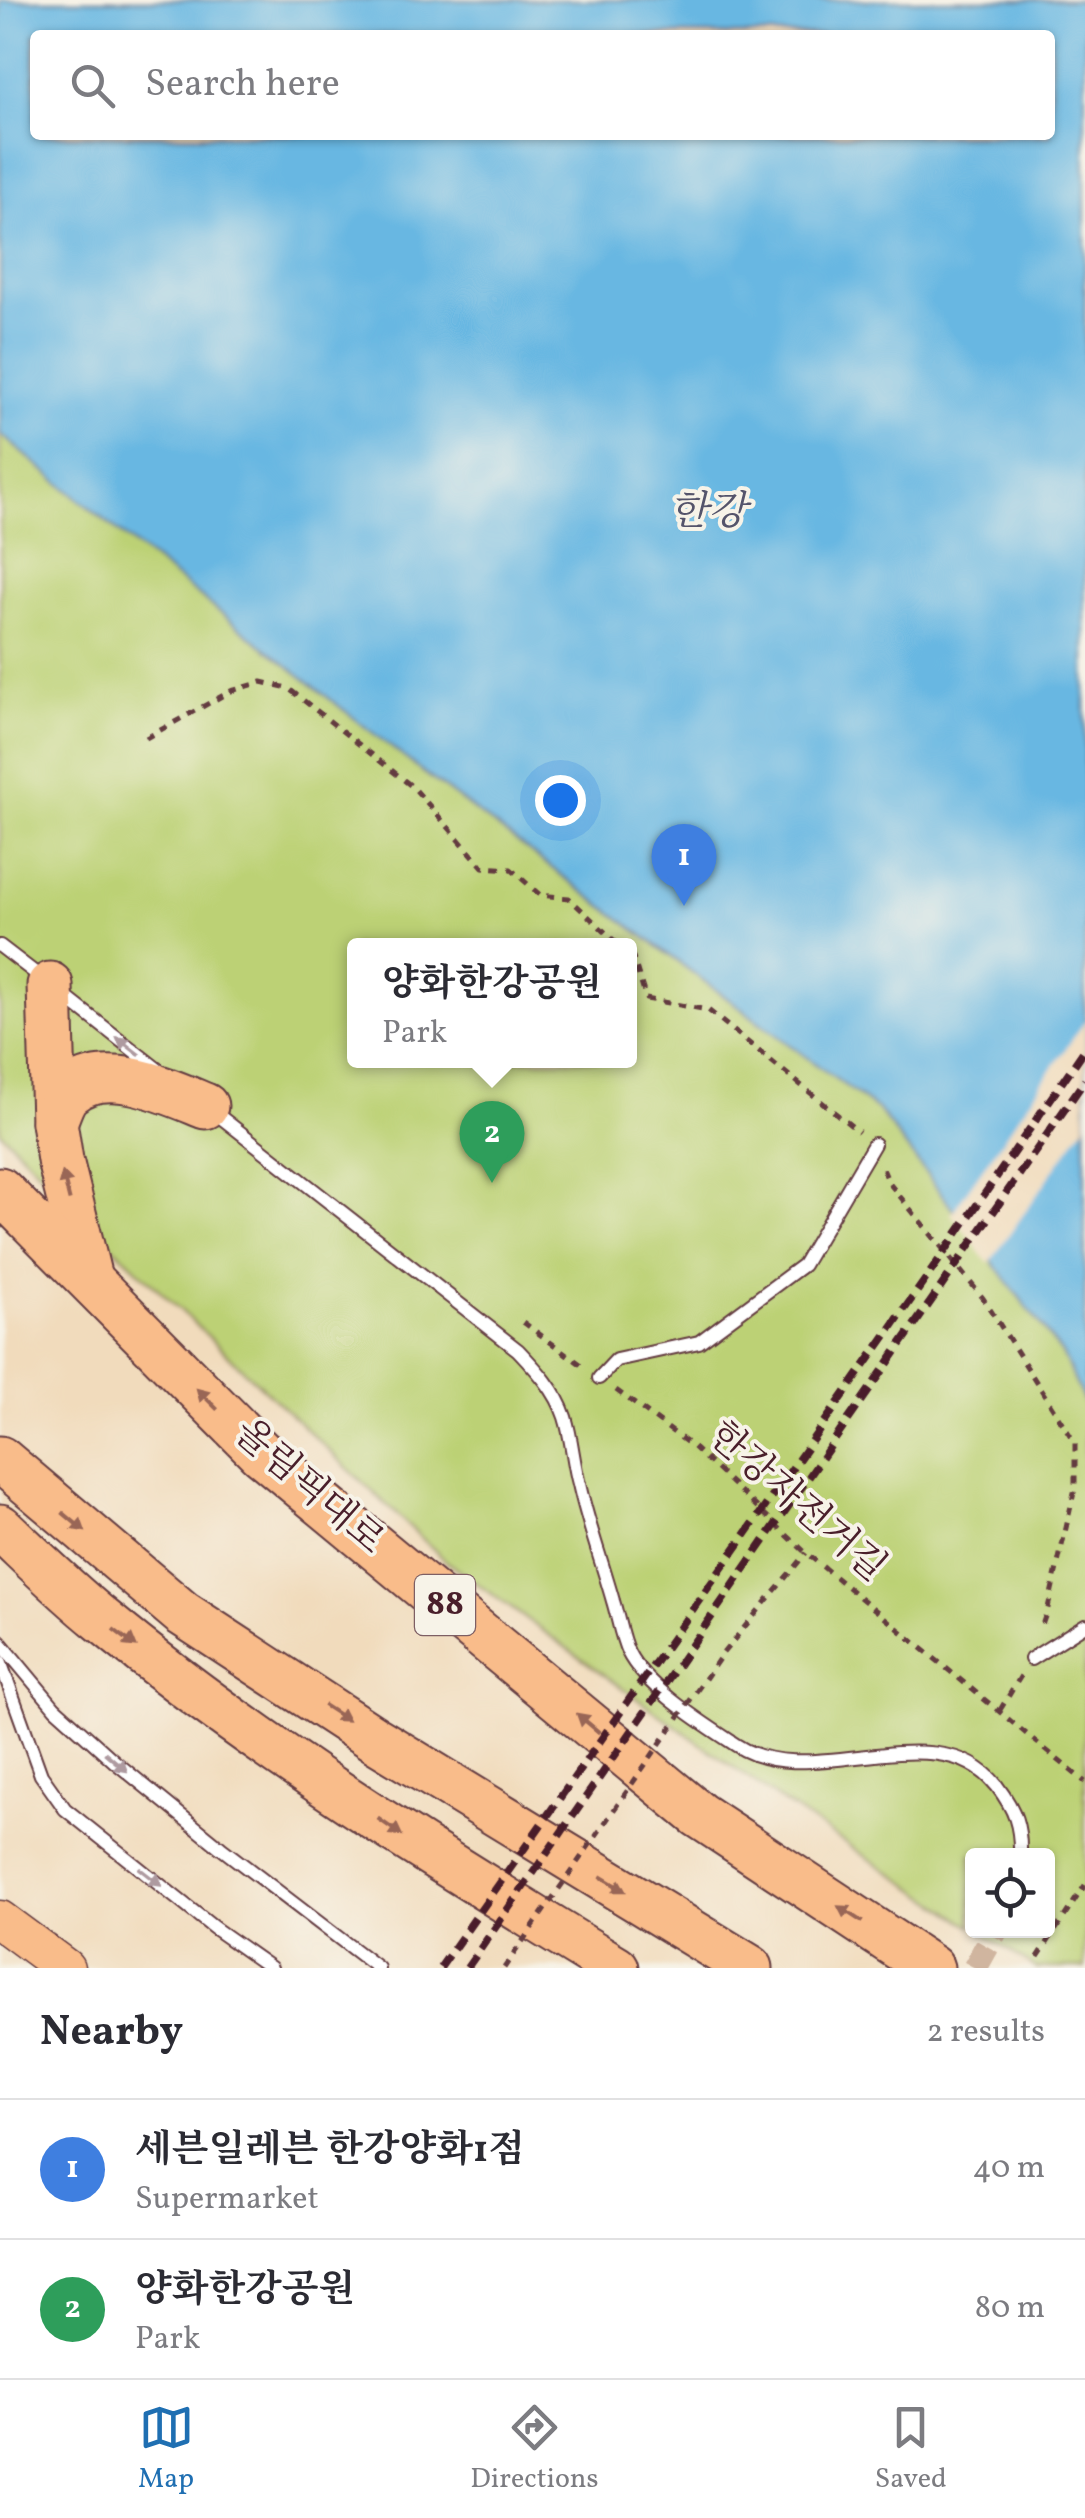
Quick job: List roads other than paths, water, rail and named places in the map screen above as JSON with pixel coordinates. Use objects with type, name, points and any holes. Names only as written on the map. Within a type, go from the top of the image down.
[{"type":"highway","points":[[50,985],[54,1122],[89,1280]]},
{"type":"highway","points":[[54,1122],[67,1094],[94,1080],[128,1080],[157,1086],[205,1106]]},
{"type":"highway","name":"올림픽대로","points":[[0,1190],[260,1452],[699,1815],[932,1968]]},
{"type":"highway","points":[[0,1459],[182,1613],[376,1740],[750,1968]]},
{"type":"highway","points":[[0,1527],[100,1618],[220,1710],[410,1842],[616,1968]]},
{"type":"main road","points":[[0,1920],[65,1968]]},
{"type":"lane","points":[[0,946],[518,1350],[545,1378],[565,1416],[579,1485],[628,1653],[664,1694],[742,1749],[774,1760],[929,1752],[959,1759],[990,1777],[1008,1800],[1021,1829],[1020,1848]]},
{"type":"lane","points":[[600,1378],[616,1360],[699,1342],[803,1265],[874,1144]]},
{"type":"lane","points":[[1030,1660],[1085,1626]]},
{"type":"lane","points":[[0,1642],[55,1708],[114,1761],[378,1968]]},
{"type":"lane","points":[[0,1660],[41,1775],[64,1810],[214,1928],[272,1968]]},
{"type":"water","name":"한강","points":[[0,0],[1085,0],[1085,1404],[1063,1355],[879,1111],[424,773],[0,434]]},
{"type":"tunnel","points":[[975,1968],[992,1938]]},
{"type":"railway","points":[[440,1968],[1085,1049]]},
{"type":"railway","points":[[467,1968],[1085,1080]]},
{"type":"place","name":"세븐일레븐 한강양화1점","points":[[684,906]]},
{"type":"place","name":"양화한강공원","points":[[492,1183]]}]
